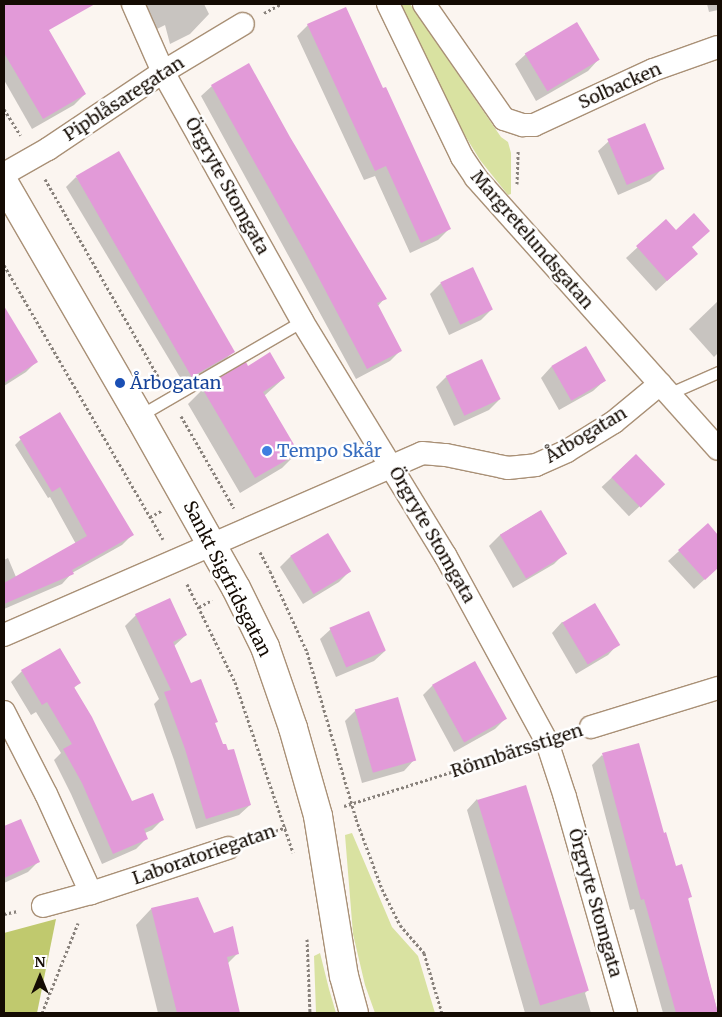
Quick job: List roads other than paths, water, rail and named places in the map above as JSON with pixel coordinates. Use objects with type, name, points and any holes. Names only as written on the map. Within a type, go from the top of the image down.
[{"type":"street","name":"Örgryte Stomgata","points":[[133,4],[163,72],[302,321],[445,555],[547,742],[565,797],[626,1013]]},
{"type":"street","name":"Margretelundsgatan","points":[[388,4],[462,157],[476,178],[718,449]]},
{"type":"street","name":"Solbacken","points":[[424,4],[504,119],[523,125],[534,125],[653,70],[718,47]]},
{"type":"street","name":"Pipblåsaregatan","points":[[4,174],[48,149],[163,72],[243,24]]},
{"type":"street","name":"Sankt Sigfridsgatan","points":[[4,183],[139,416],[211,544],[265,647],[293,728],[318,816],[344,976],[354,1013]]},
{"type":"street","name":"Årbogatan","points":[[4,636],[422,453],[446,454],[508,468],[536,465],[567,451],[664,389]]},
{"type":"street","name":"Rönnbärsstigen","points":[[591,727],[718,688]]},
{"type":"street","points":[[4,712],[46,794],[91,893]]},
{"type":"street","name":"Laboratoriegatan","points":[[43,906],[91,893],[228,848]]},
{"type":"lane","points":[[139,416],[302,321]]},
{"type":"lane","points":[[664,389],[718,372]]},
{"type":"place","name":"Årbogatan","points":[[120,383]]},
{"type":"place","name":"Tempo Skår","points":[[267,451]]}]
